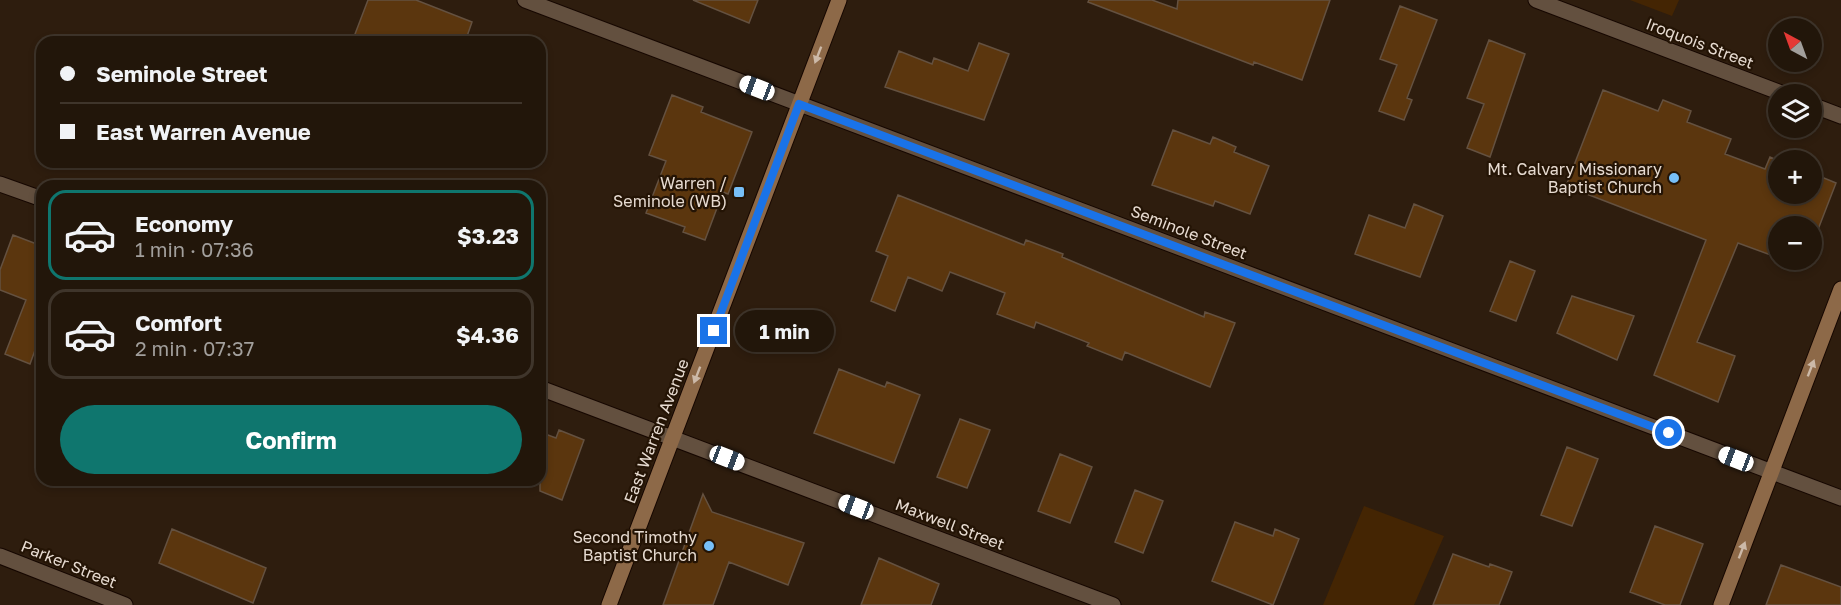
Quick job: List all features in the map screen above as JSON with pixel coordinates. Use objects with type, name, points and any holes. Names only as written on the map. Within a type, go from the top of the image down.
[{"type":"main road","name":"East Warren Avenue","points":[[609,605],[839,0]]},
{"type":"main road","points":[[1721,605],[1841,289]]},
{"type":"street","name":"Seminole Street","points":[[525,0],[1841,498]]},
{"type":"street","name":"Iroquois Street","points":[[1536,0],[1768,88]]},
{"type":"street","points":[[1822,109],[1841,116]]},
{"type":"street","points":[[0,184],[36,198]]},
{"type":"street","name":"Maxwell Street","points":[[546,390],[1113,605]]},
{"type":"street","name":"Parker Street","points":[[0,556],[125,605]]},
{"type":"shaded area","points":[[1630,0],[1679,0],[1672,16]]},
{"type":"shaded area","points":[[1364,506],[1444,536],[1414,605],[1323,605]]},
{"type":"building","points":[[368,0],[416,0],[472,22],[467,36],[354,36]]},
{"type":"building","points":[[693,0],[758,0],[749,23]]},
{"type":"building","points":[[1089,0],[1152,0],[1177,9],[1178,0],[1330,0],[1302,80],[1254,62],[1253,65],[1088,2]]},
{"type":"building","points":[[1400,6],[1437,20],[1407,98],[1412,100],[1404,120],[1379,111],[1397,65],[1380,59]]},
{"type":"building","points":[[1489,40],[1525,54],[1490,157],[1467,148],[1484,104],[1467,98]]},
{"type":"building","points":[[979,43],[1009,54],[984,120],[885,87],[899,51],[932,64],[934,58],[968,71]]},
{"type":"building","name":"Mt. Calvary Missionary Baptist Church","points":[[1603,90],[1658,111],[1663,100],[1691,111],[1687,122],[1731,139],[1725,154],[1765,169],[1768,162],[1768,204],[1822,204],[1822,177],[1836,183],[1822,219],[1822,216],[1768,216],[1768,254],[1738,243],[1697,342],[1735,356],[1718,402],[1654,375],[1706,240],[1566,186]]},
{"type":"building","points":[[672,95],[703,107],[701,112],[752,132],[728,194],[723,192],[705,240],[683,232],[685,227],[646,213],[666,161],[649,155]]},
{"type":"building","points":[[1173,130],[1210,144],[1213,137],[1236,147],[1234,152],[1269,166],[1250,214],[1215,201],[1213,206],[1152,185]]},
{"type":"building","points":[[898,195],[1024,245],[1026,240],[1063,254],[1062,257],[1204,317],[1205,312],[1235,323],[1210,387],[1125,352],[1122,360],[1087,346],[1089,343],[1036,322],[1034,328],[997,314],[1005,293],[950,272],[942,291],[908,277],[895,311],[871,301],[888,256],[876,251]]},
{"type":"building","points":[[1414,204],[1443,216],[1420,277],[1355,254],[1369,215],[1405,228]]},
{"type":"building","points":[[13,235],[36,244],[36,348],[30,364],[5,354],[26,300],[0,290],[0,270]]},
{"type":"building","points":[[1510,261],[1535,271],[1516,321],[1490,311]]},
{"type":"building","points":[[1572,296],[1634,316],[1617,360],[1557,333]]},
{"type":"building","points":[[839,369],[885,387],[887,382],[920,395],[894,463],[814,433]]},
{"type":"building","points":[[960,419],[990,430],[967,488],[937,477]]},
{"type":"building","points":[[559,430],[584,440],[562,500],[540,491],[540,486],[546,486],[546,434],[556,438]]},
{"type":"building","points":[[1567,447],[1598,459],[1572,526],[1541,515]]},
{"type":"building","points":[[1060,454],[1092,467],[1070,523],[1038,511]]},
{"type":"building","points":[[1135,490],[1163,501],[1143,553],[1115,542]]},
{"type":"building","name":"Second Timothy Baptist Church","points":[[703,494],[712,512],[804,543],[788,585],[729,562],[713,605],[663,605]]},
{"type":"building","points":[[1235,522],[1273,536],[1275,529],[1299,539],[1273,605],[1212,581]]},
{"type":"building","points":[[1655,526],[1703,544],[1680,605],[1665,605],[1630,592]]},
{"type":"building","points":[[172,529],[266,568],[253,603],[159,563]]},
{"type":"building","points":[[1453,554],[1489,567],[1490,564],[1512,572],[1499,605],[1433,605]]},
{"type":"building","points":[[879,558],[939,584],[931,605],[861,605]]},
{"type":"building","points":[[1781,565],[1841,587],[1841,605],[1766,605]]},
{"type":"place","name":"Mt. Calvary Missionary Baptist Church","points":[[1674,178]]},
{"type":"place","name":"Warren / Seminole (WB)","points":[[739,192]]},
{"type":"place","name":"Second Timothy Baptist Church","points":[[709,546]]},
{"type":"route","points":[[714,331],[799,104],[1669,433]]}]
